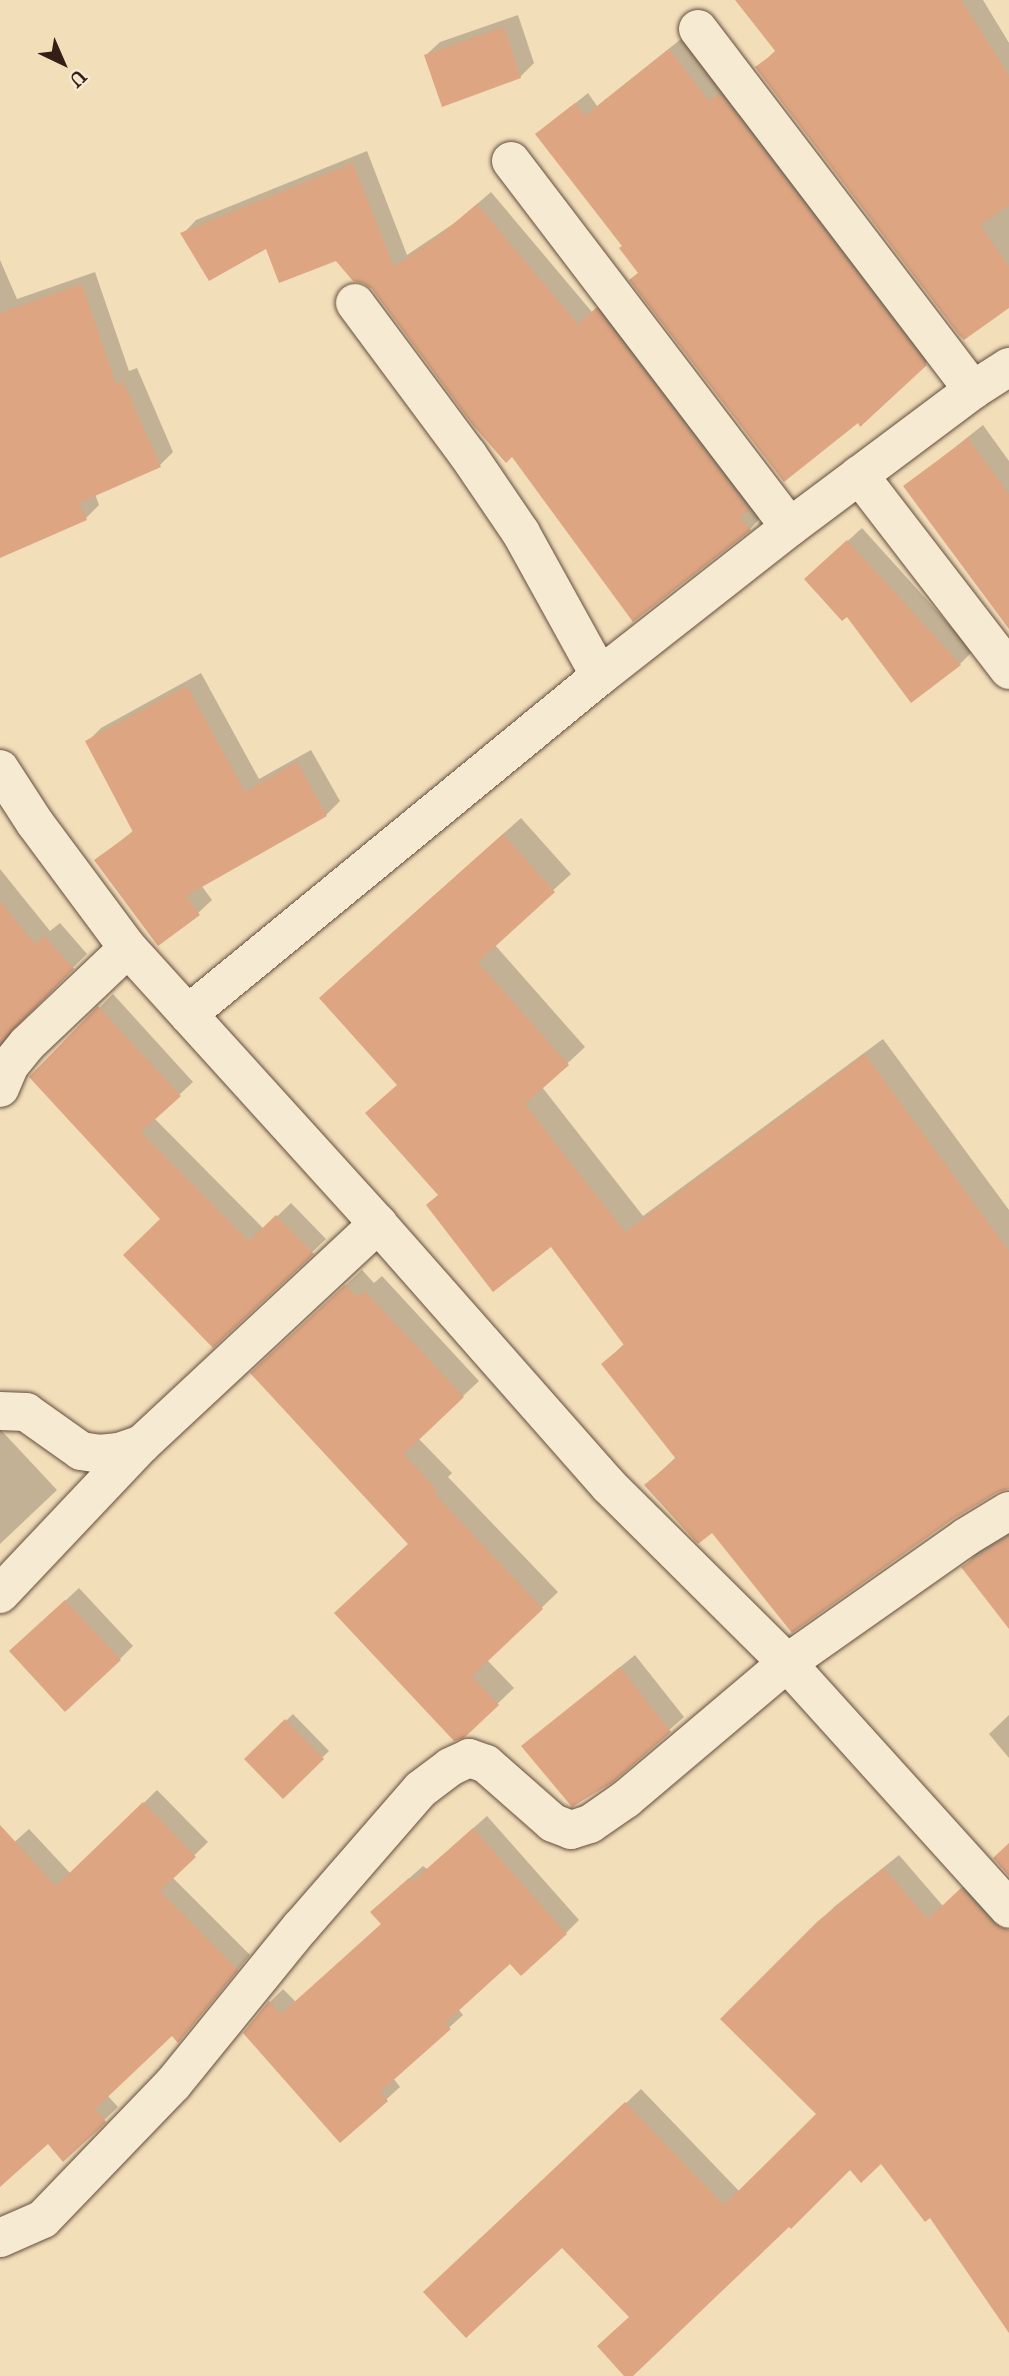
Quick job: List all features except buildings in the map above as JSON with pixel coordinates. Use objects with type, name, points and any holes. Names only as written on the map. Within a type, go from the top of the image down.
[{"type":"street","points":[[698,29],[973,390]]},
{"type":"street","points":[[511,161],[790,527]]},
{"type":"street","points":[[355,303],[468,455],[513,522],[600,676]]},
{"type":"street","points":[[188,1014],[600,676],[790,527],[973,390],[1009,367]]},
{"type":"street","points":[[859,475],[1009,670]]},
{"type":"street","points":[[0,769],[35,823],[128,948],[378,1224],[609,1486],[787,1664],[1009,1909]]},
{"type":"street","points":[[0,1088],[10,1065],[27,1044],[128,948]]},
{"type":"street","points":[[0,1594],[142,1444],[378,1224]]},
{"type":"street","points":[[0,1411],[26,1412],[81,1451],[109,1453],[142,1444]]},
{"type":"street","points":[[0,2238],[43,2219],[173,2084],[300,1928],[421,1789],[450,1767],[469,1758],[485,1764],[553,1823],[571,1830],[590,1824],[626,1799],[787,1664],[966,1537],[1009,1511]]}]
